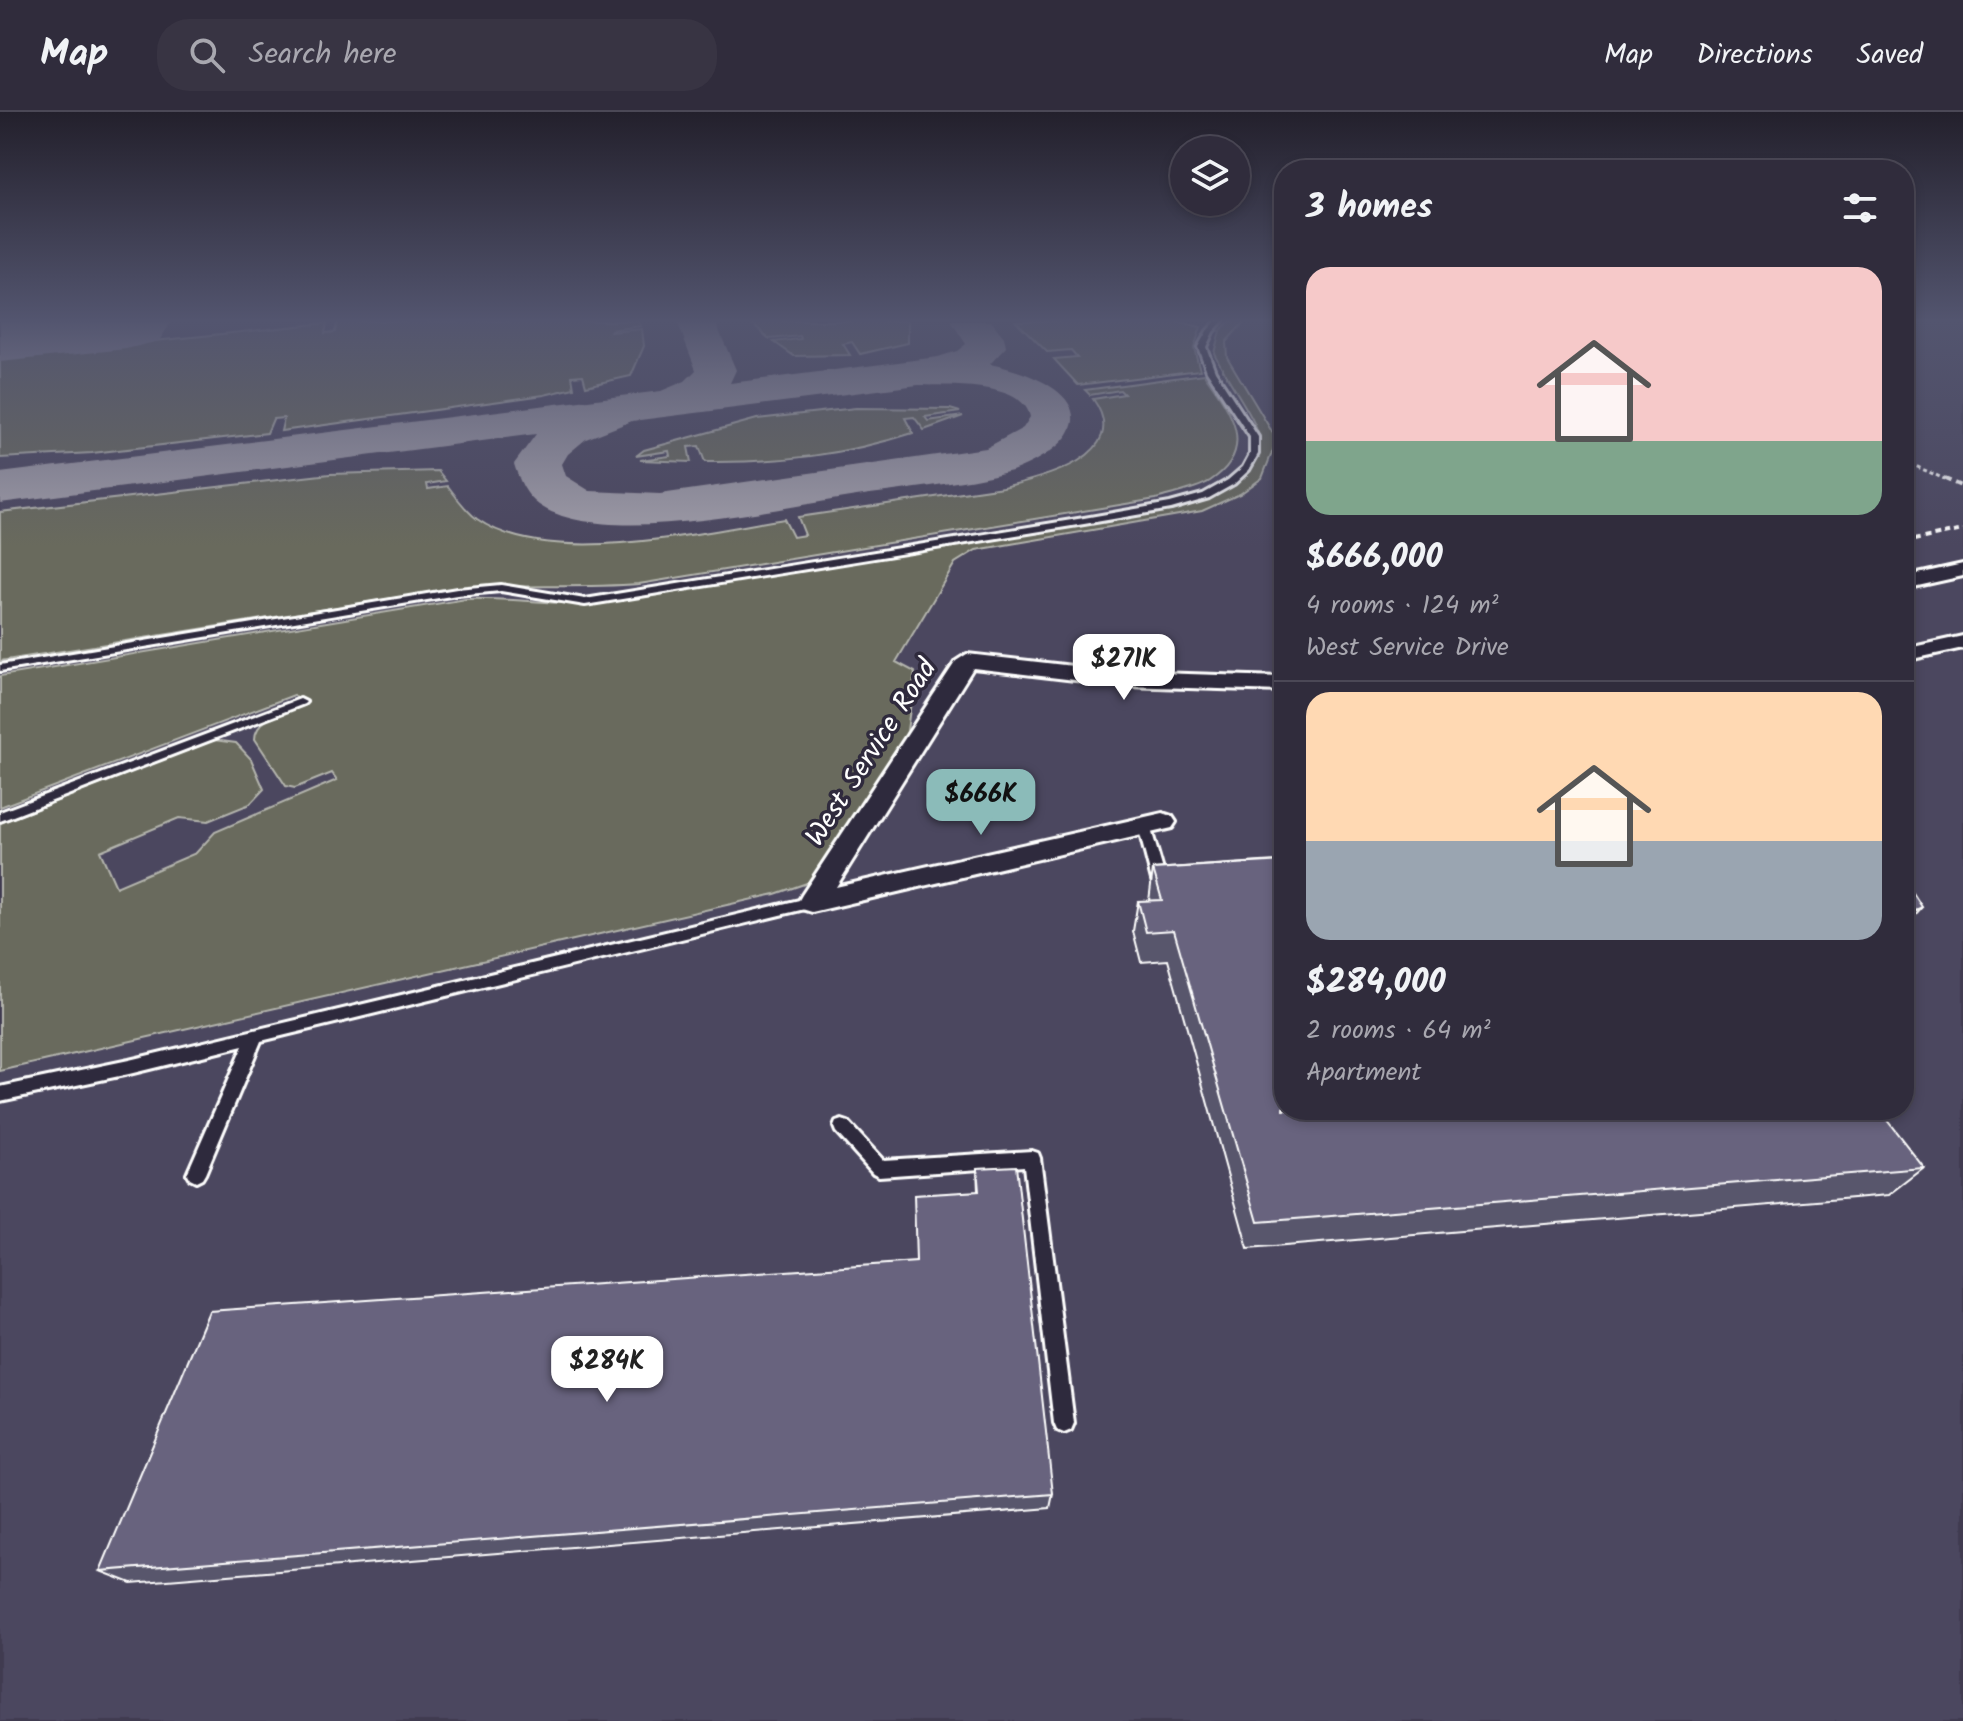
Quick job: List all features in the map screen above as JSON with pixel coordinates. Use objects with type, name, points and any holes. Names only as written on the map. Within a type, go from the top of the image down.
[{"type":"street","points":[[1914,581],[1963,570]]},
{"type":"street","points":[[1914,653],[1963,642]]},
{"type":"street","name":"West Service Road","points":[[812,902],[967,661],[1126,679],[1274,684]]},
{"type":"street","points":[[812,902],[1154,824]]},
{"type":"lane","points":[[0,668],[457,592],[501,588],[585,602],[1084,521],[1194,499],[1231,482],[1246,468],[1254,454],[1254,437],[1227,396]]},
{"type":"lane","points":[[0,817],[300,702]]},
{"type":"lane","points":[[1154,824],[1162,890]]},
{"type":"lane","points":[[0,1094],[255,1037],[812,902]]},
{"type":"lane","points":[[196,1174],[255,1037]]},
{"type":"lane","points":[[842,1127],[879,1168],[1032,1158],[1064,1423]]},
{"type":"path","points":[[1914,465],[1963,487]]},
{"type":"path","points":[[1914,540],[1963,530]]},
{"type":"shaded area","points":[[0,396],[1274,396],[1274,1120],[1914,1120],[1914,396],[1963,396],[1963,1721],[0,1721]]},
{"type":"green space","points":[[0,396],[536,396],[281,431],[284,418],[273,419],[267,433],[92,453],[0,458]]},
{"type":"green space","points":[[1111,396],[1220,396],[1235,429],[1233,456],[1225,469],[1210,481],[1156,499],[639,584],[444,590],[0,661],[0,512],[330,474],[438,471],[446,481],[427,484],[428,489],[448,486],[477,519],[507,534],[543,542],[626,543],[784,519],[793,537],[805,535],[798,517],[1003,487],[1060,470],[1093,450],[1102,436],[1103,419],[1093,399]]},
{"type":"green space","points":[[1239,396],[1251,396],[1274,435],[1274,448],[1262,478],[1240,494],[1202,511],[976,550],[955,563],[896,662],[915,672],[906,738],[832,864],[807,883],[775,894],[0,1071],[0,823],[214,740],[236,743],[251,759],[264,789],[250,804],[208,821],[179,818],[100,851],[116,887],[196,853],[215,832],[337,780],[332,773],[295,788],[286,786],[255,739],[256,732],[265,721],[302,705],[294,695],[0,807],[0,676],[466,599],[607,602],[1195,502],[1229,486],[1249,471],[1259,455],[1259,439]]},
{"type":"green space","points":[[856,408],[950,409],[960,412],[925,417],[928,421],[963,416],[924,430],[914,417],[905,418],[913,433],[862,447],[810,456],[705,462],[699,446],[688,447],[691,462],[640,460],[670,456],[669,451],[636,456],[644,450],[757,419]]},
{"type":"building","points":[[1274,862],[1274,1120],[1887,1120],[1924,1168],[1258,1222],[1174,930],[1146,932],[1138,901],[1162,900],[1153,869]]},
{"type":"building","points":[[1914,895],[1922,907],[1914,911]]},
{"type":"building","points":[[1016,1166],[1053,1494],[100,1571],[209,1311],[916,1262],[914,1195],[979,1191],[977,1168]]},
{"type":"taxiway","points":[[656,405],[689,396]]},
{"type":"taxiway","points":[[0,488],[728,396]]},
{"type":"taxiway","points":[[616,413],[570,430],[544,453],[538,464],[544,481],[556,494],[595,507],[639,510],[676,508],[995,461],[1026,447],[1048,428],[1052,417],[1050,406],[1040,396]]}]
